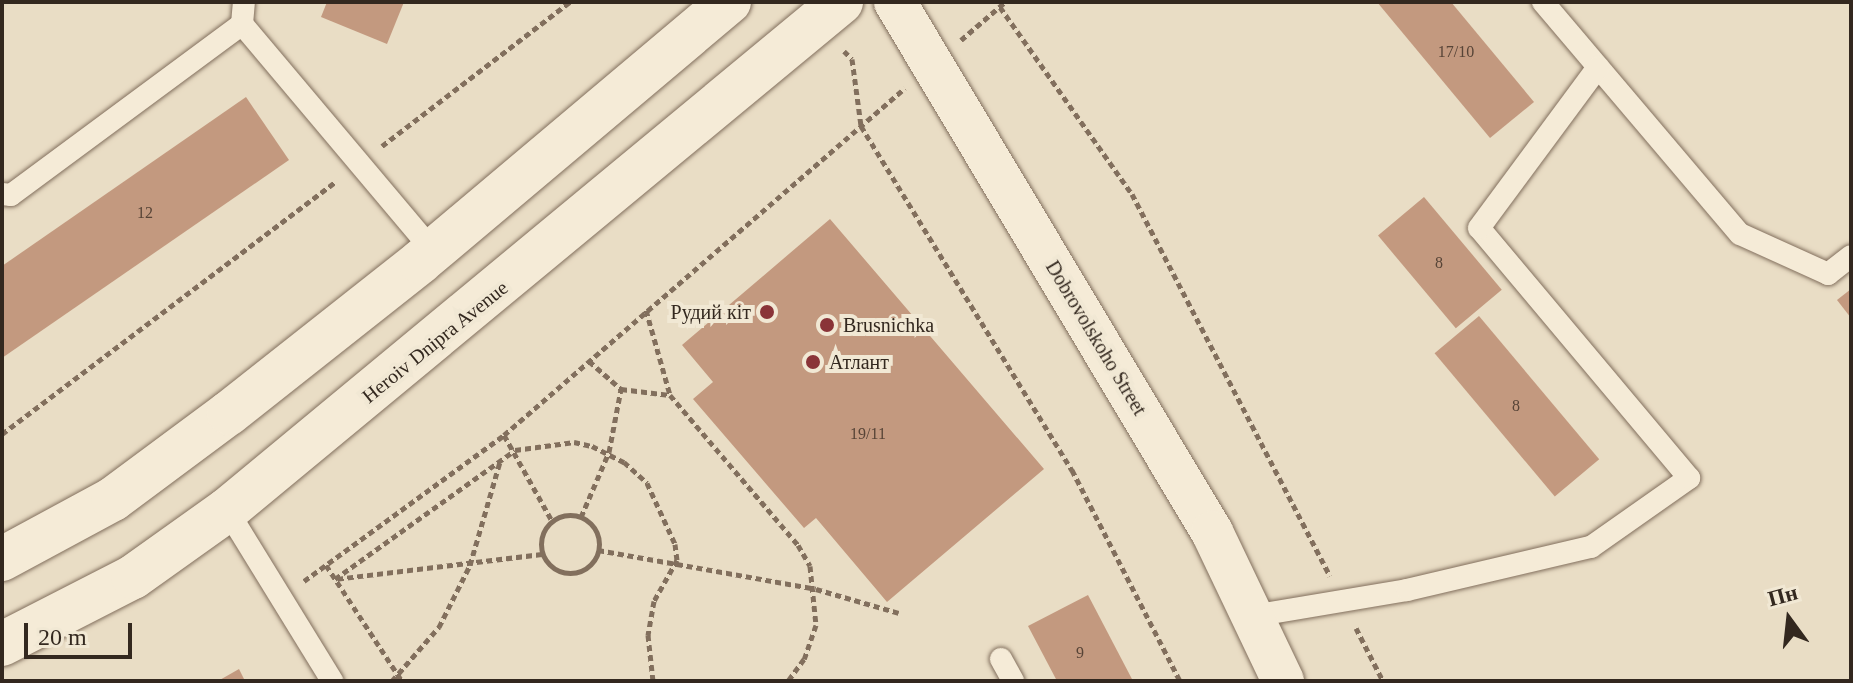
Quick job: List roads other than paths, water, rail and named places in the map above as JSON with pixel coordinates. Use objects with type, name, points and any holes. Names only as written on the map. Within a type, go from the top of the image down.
[{"type":"street","points":[[2,559],[113,499],[433,251],[729,2]]},
{"type":"street","name":"Heroiv Dnipra Avenue","points":[[2,644],[133,577],[227,510],[841,2]]},
{"type":"street","name":"Dobrovolskoho Street","points":[[895,2],[1212,532],[1283,681]]},
{"type":"lane","points":[[1543,2],[1740,234],[1828,274],[1851,256]]},
{"type":"lane","points":[[2,194],[11,195],[243,13],[359,163],[433,251]]},
{"type":"lane","points":[[1252,616],[1343,601],[1591,547],[1689,478],[1479,228],[1598,67]]},
{"type":"lane","points":[[227,510],[283,596],[332,681]]},
{"type":"lane","points":[[1001,659],[1013,681]]},
{"type":"place","name":"Рудий кіт","points":[[767,312]]},
{"type":"place","name":"Brusnichka","points":[[827,325]]},
{"type":"place","name":"Атлант","points":[[813,362]]}]
